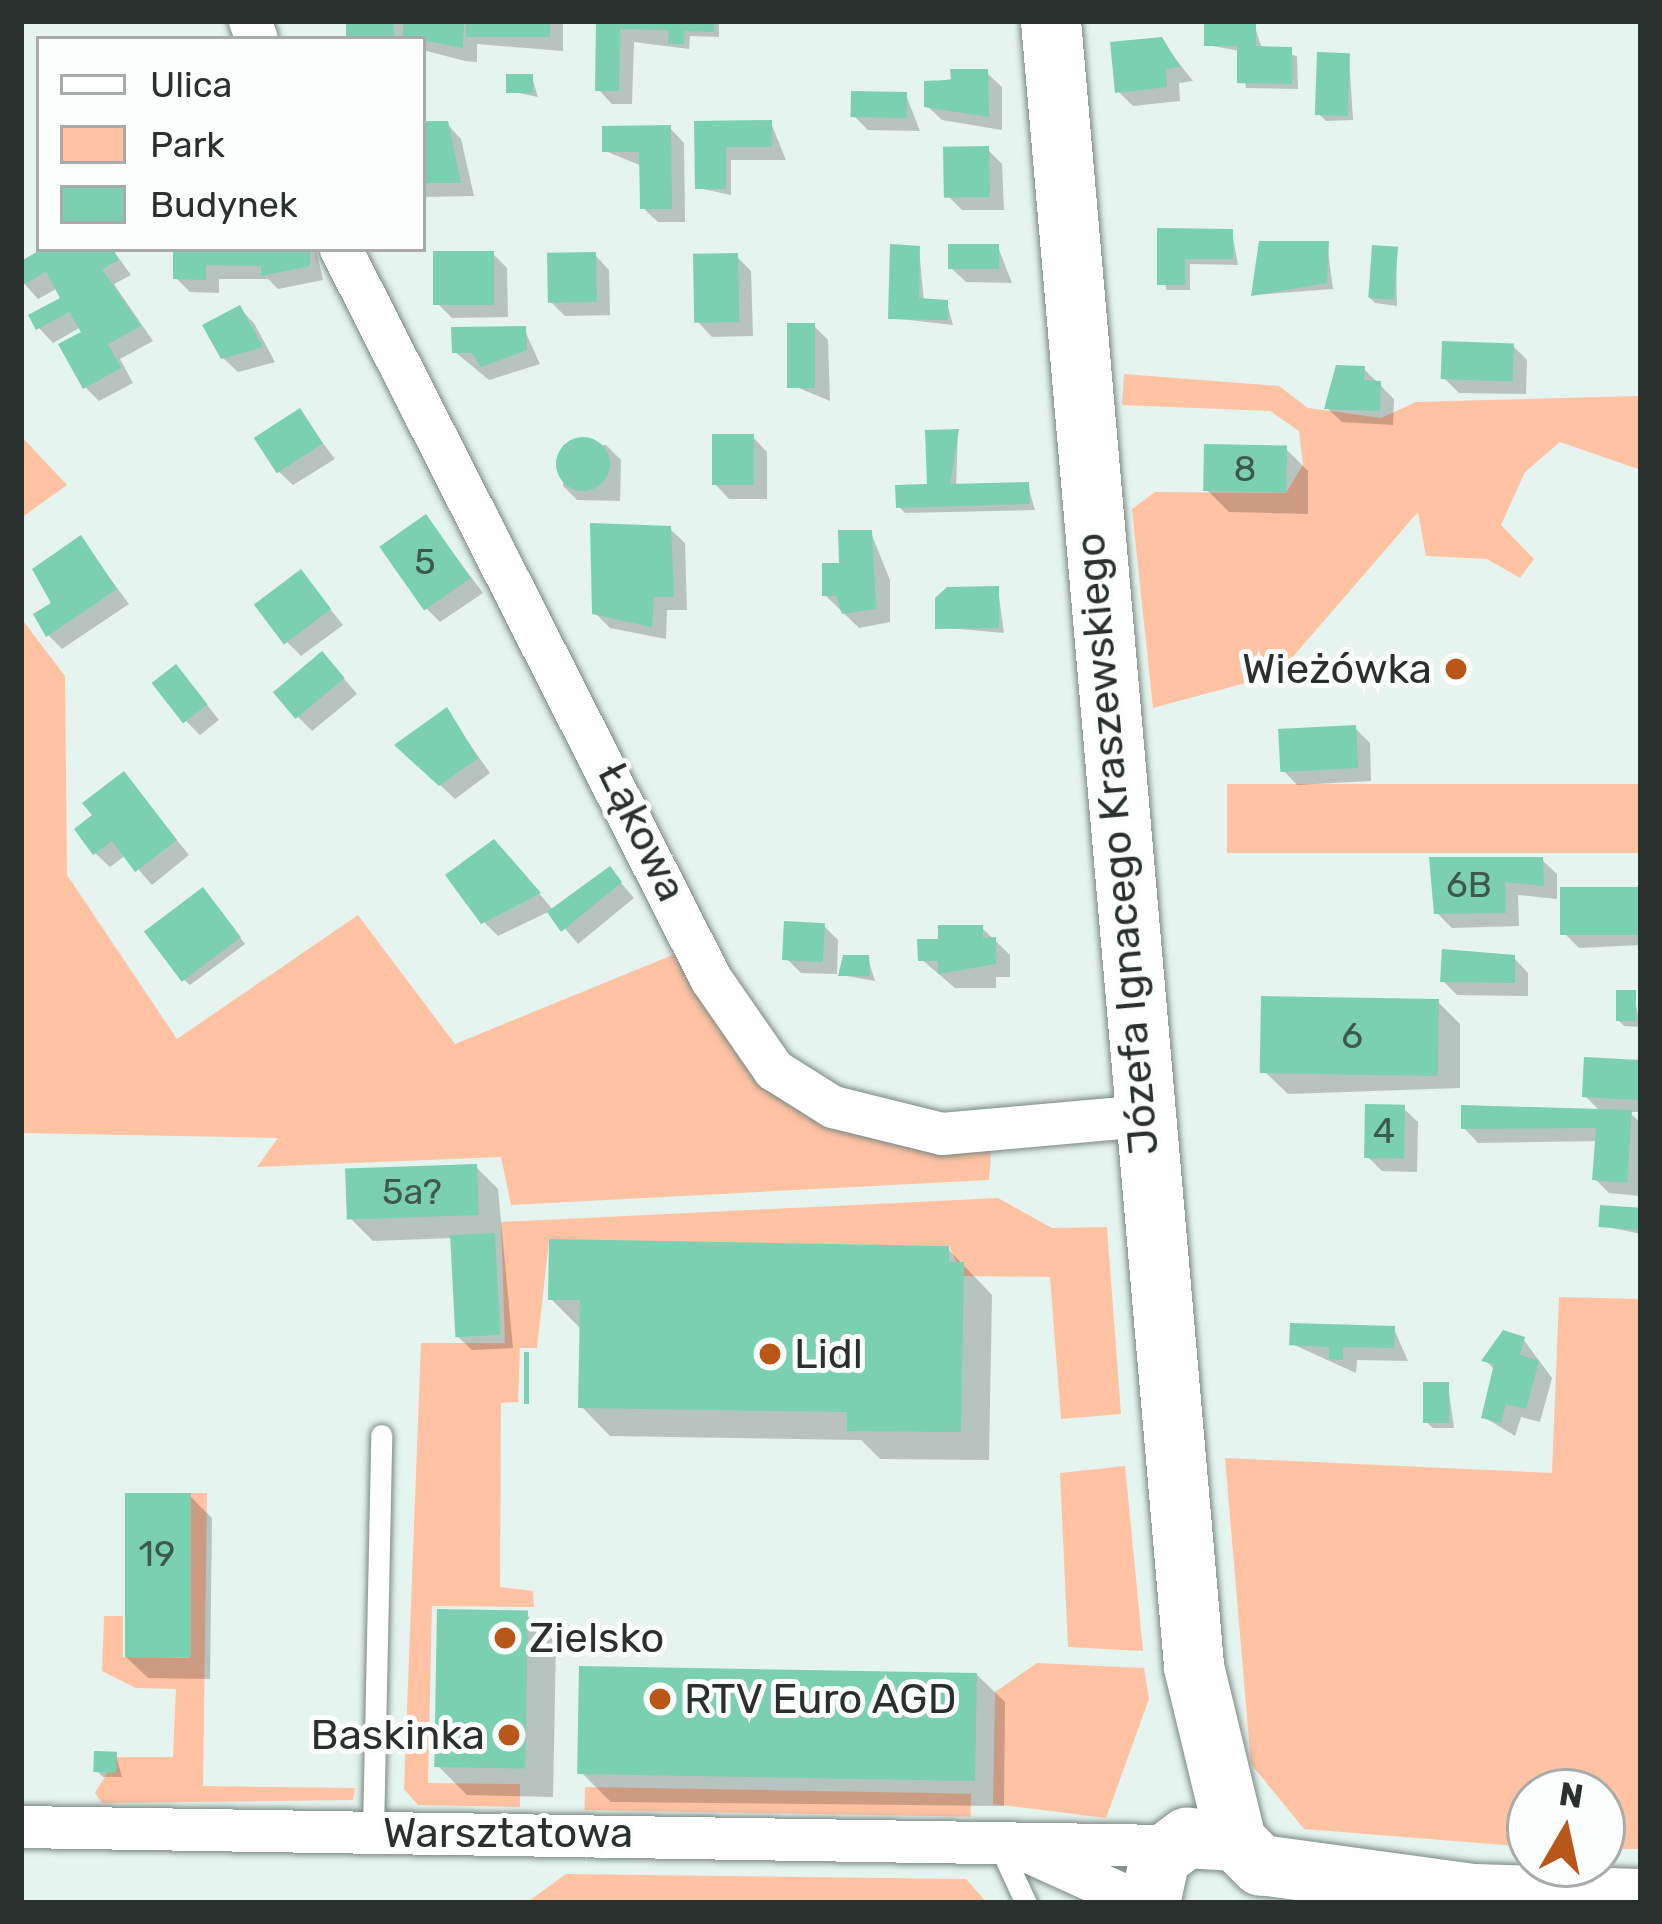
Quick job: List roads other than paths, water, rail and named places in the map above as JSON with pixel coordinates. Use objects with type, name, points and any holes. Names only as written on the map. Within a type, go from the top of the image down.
[{"type":"street","name":"Józefa Ignacego Kraszewskiego","points":[[1051,21],[1194,1667],[1255,1870]]},
{"type":"street","name":"Łąkowa","points":[[343,252],[712,979],[774,1070],[833,1107],[942,1134],[1143,1116]]},
{"type":"street","name":"Józefa Ignacego Kraszewskiego","points":[[1145,1903],[1152,1873],[1172,1846],[1194,1667]]},
{"type":"street","name":"Warsztatowa","points":[[21,1827],[995,1837],[1172,1846]]},
{"type":"street","points":[[1172,1846],[1203,1834],[1255,1870],[1473,1894],[1641,1899]]},
{"type":"street","name":"Warsztatowa","points":[[995,1837],[1145,1903]]},
{"type":"street","points":[[1397,1903],[1473,1894]]},
{"type":"lane","points":[[374,1832],[381,1436]]},
{"type":"lane","points":[[995,1837],[1025,1903]]},
{"type":"place","name":"Wieżówka","points":[[1456,669]]},
{"type":"place","name":"Lidl","points":[[770,1354]]},
{"type":"place","name":"Zielsko","points":[[505,1638]]},
{"type":"place","name":"RTV Euro AGD","points":[[660,1699]]},
{"type":"place","name":"Baskinka","points":[[509,1735]]}]
